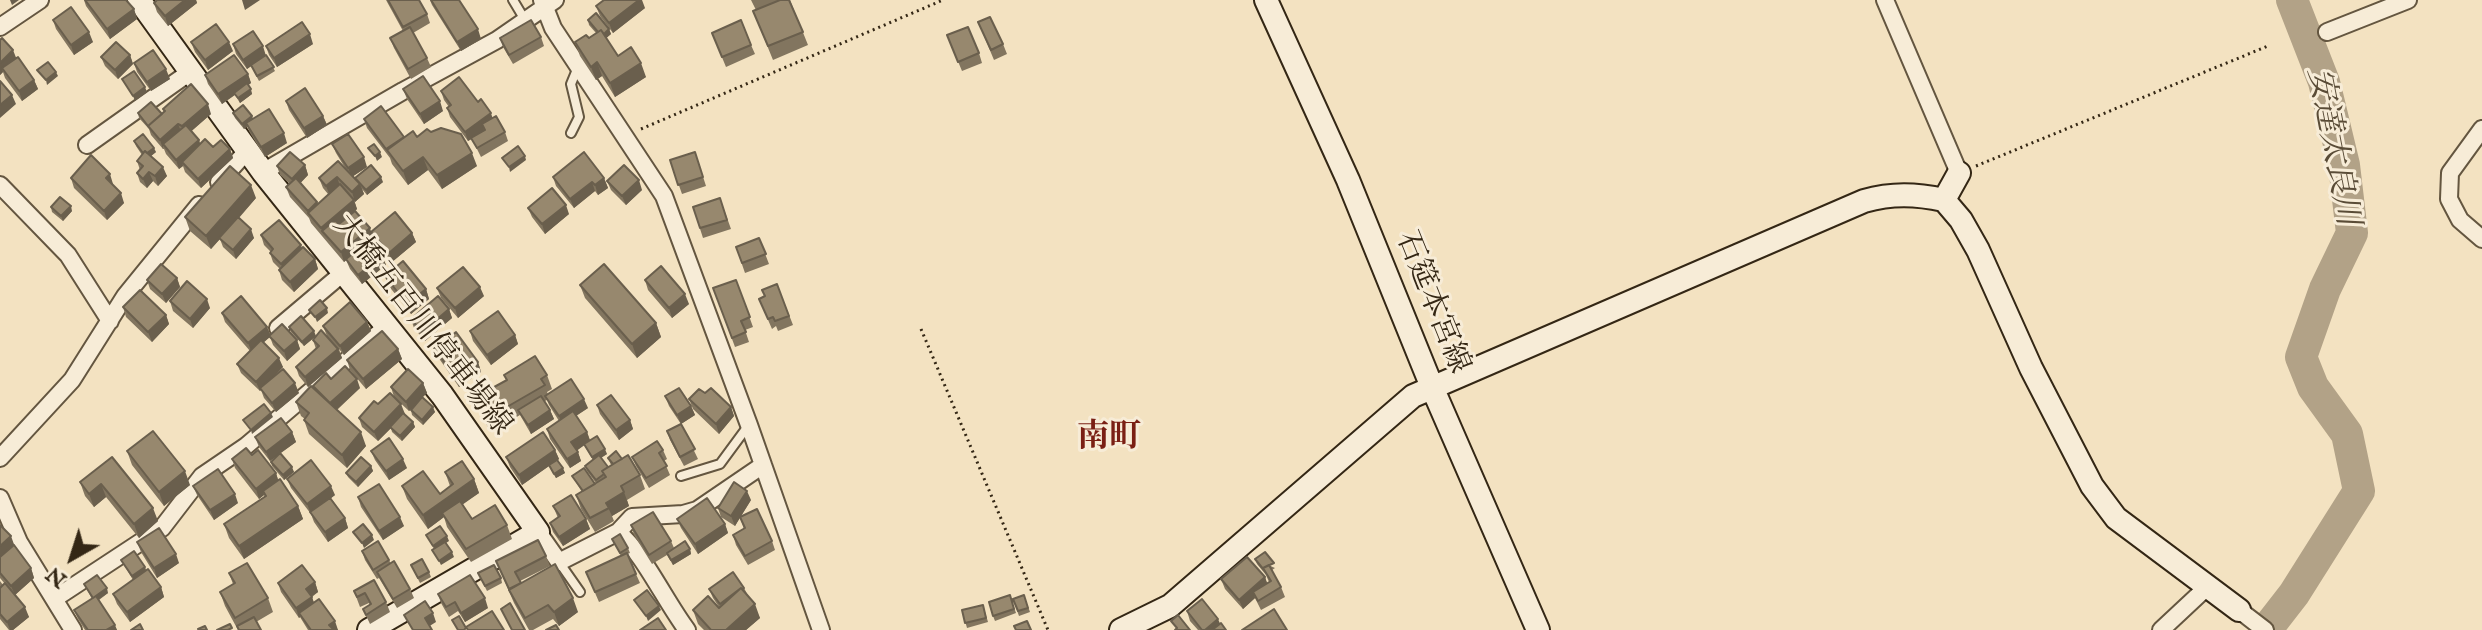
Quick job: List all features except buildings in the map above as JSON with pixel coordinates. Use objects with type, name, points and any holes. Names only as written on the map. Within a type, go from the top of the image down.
[{"type":"main road","name":"大橋五百川停車場線","points":[[139,0],[263,172],[442,395],[538,532]]},
{"type":"main road","name":"石筵本宮線","points":[[1266,0],[1348,180],[1432,387],[1538,630]]},
{"type":"main road","points":[[1944,200],[1959,173]]},
{"type":"main road","points":[[1121,630],[1170,606],[1413,396],[1864,201],[1903,194],[1944,200],[1961,220],[1978,250],[2031,368],[2092,486],[2116,518],[2239,610]]},
{"type":"main road","points":[[369,630],[538,532]]},
{"type":"street","points":[[0,27],[40,0]]},
{"type":"street","points":[[1885,0],[1959,173]]},
{"type":"street","points":[[2327,32],[2408,0]]},
{"type":"street","points":[[263,172],[497,40],[548,2],[553,28],[664,196],[821,630]]},
{"type":"street","points":[[87,145],[190,72]]},
{"type":"street","points":[[2482,129],[2450,173],[2449,199],[2460,220],[2482,239]]},
{"type":"street","points":[[0,458],[72,380],[125,296],[180,226],[247,151]]},
{"type":"street","points":[[0,185],[68,255],[110,321]]},
{"type":"street","points":[[278,328],[343,273]]},
{"type":"street","points":[[54,599],[162,528],[202,476],[246,446],[386,327]]},
{"type":"street","points":[[538,532],[559,562],[618,532],[632,517],[683,514],[697,510],[763,465]]},
{"type":"street","points":[[0,498],[19,542],[73,630]]},
{"type":"street","points":[[618,532],[630,542],[669,607],[687,630]]},
{"type":"street","points":[[2161,630],[2206,588]]},
{"type":"street","points":[[2239,610],[2265,630]]},
{"type":"lane","points":[[513,0],[526,20]]},
{"type":"lane","points":[[571,133],[579,117],[571,84],[579,66]]},
{"type":"lane","points":[[681,476],[720,464],[749,425]]},
{"type":"lane","points":[[559,562],[580,592]]},
{"type":"path","points":[[626,135],[943,0]]},
{"type":"path","points":[[1959,173],[2268,46]]},
{"type":"path","points":[[921,329],[1048,630]]},
{"type":"waterway","name":"安達太良川","points":[[2266,630],[2294,594],[2359,491],[2347,434],[2313,387],[2301,357],[2325,289],[2352,233],[2344,165],[2324,82],[2292,0]]},
{"type":"district","name":"南町","points":[[1109,439]]}]
